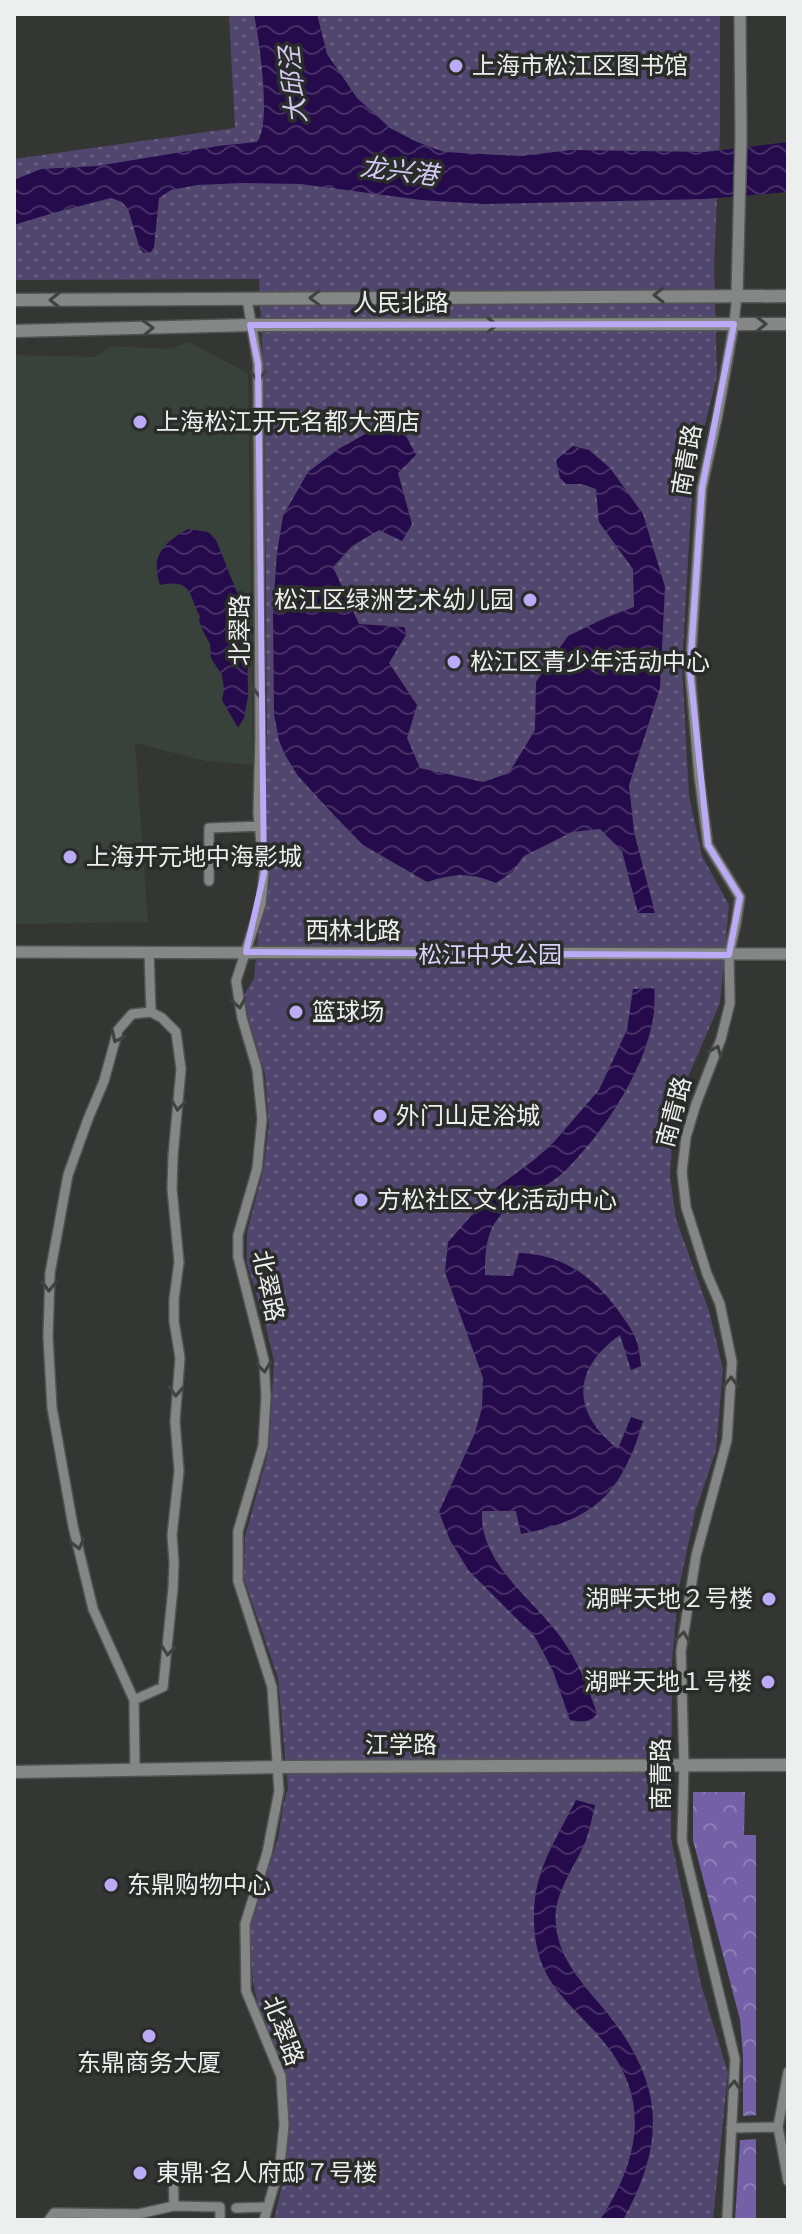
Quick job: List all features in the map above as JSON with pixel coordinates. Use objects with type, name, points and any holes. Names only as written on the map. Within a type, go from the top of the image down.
[{"type":"main road","name":"人民北路","points":[[14,300],[788,296]]},
{"type":"main road","name":"人民北路","points":[[14,331],[250,325],[788,324]]},
{"type":"main road","name":"江学路","points":[[14,1772],[277,1767],[788,1765]]},
{"type":"street","name":"南青路","points":[[727,2220],[735,2059],[682,1840],[681,1651],[696,1556],[727,1440],[732,1362],[720,1304],[686,1207],[682,1172],[686,1137],[721,1039],[730,1003],[729,955],[740,897],[708,845],[690,671],[702,488],[737,295],[740,14]]},
{"type":"street","name":"北翠路","points":[[247,299],[258,364],[260,826],[264,873],[261,904],[236,981],[242,1018],[257,1069],[262,1119],[257,1169],[238,1235],[238,1257],[264,1360],[266,1397],[263,1446],[238,1531],[238,1581],[272,1687],[279,1791],[267,1853],[245,1924],[246,1991],[281,2076],[284,2125],[280,2165],[264,2220]]},
{"type":"street","points":[[209,881],[209,828],[260,826]]},
{"type":"street","name":"西林北路","points":[[14,952],[788,954]]},
{"type":"street","points":[[149,952],[151,1012]]},
{"type":"street","points":[[134,1700],[163,1687],[171,1621],[172,1535],[179,1471],[175,1421],[180,1358],[174,1321],[179,1262],[172,1189],[181,1069],[176,1032],[151,1012],[132,1014],[118,1030],[104,1081],[68,1175],[50,1273],[48,1337],[52,1408],[73,1526],[93,1609],[134,1700],[135,1770]]},
{"type":"street","points":[[788,2072],[778,2127],[788,2181]]},
{"type":"street","points":[[731,2128],[778,2127]]},
{"type":"street","points":[[173,2167],[174,2206]]},
{"type":"street","points":[[49,2220],[54,2213],[138,2217],[174,2206],[220,2207],[220,2220]]},
{"type":"street","points":[[236,2208],[267,2207]]},
{"type":"highlighted area","points":[[734,324],[702,488],[690,671],[708,845],[740,897],[729,955],[246,952],[264,873],[258,364],[250,325]]},
{"type":"shaded area","points":[[189,342],[248,373],[253,765],[205,761],[135,743],[148,922],[14,924],[14,355],[95,357],[111,346],[171,349]]},
{"type":"green space","name":"松江中央公园","points":[[229,14],[720,14],[720,134],[714,264],[717,376],[693,473],[682,666],[689,796],[702,856],[729,905],[720,1003],[677,1109],[670,1177],[676,1219],[709,1311],[723,1369],[716,1450],[695,1512],[678,1592],[672,1662],[671,1838],[701,1984],[728,2073],[713,2220],[274,2220],[286,2168],[287,2103],[281,2065],[262,2023],[253,1982],[249,1930],[278,1839],[288,1788],[278,1678],[244,1579],[245,1537],[269,1449],[274,1361],[247,1263],[247,1232],[263,1171],[269,1125],[265,1074],[244,995],[254,978],[259,924],[270,883],[264,812],[266,591],[264,383],[259,279],[14,280],[14,159],[235,128]]},
{"type":"green space","points":[[360,997],[360,1025],[271,1025],[271,999]]},
{"type":"green space","points":[[693,1792],[745,1792],[744,1835],[756,1835],[756,2115],[743,2116],[740,2020],[693,1840]]},
{"type":"green space","points":[[756,2139],[756,2220],[735,2220],[740,2140]]},
{"type":"water","points":[[254,14],[317,14],[327,54],[357,98],[390,128],[444,152],[520,156],[572,150],[705,152],[788,142],[788,192],[706,199],[484,204],[421,200],[301,184],[197,185],[171,190],[159,198],[154,247],[151,252],[144,253],[128,209],[122,202],[111,198],[14,225],[14,180],[41,169],[97,166],[257,142],[264,118],[264,100]]},
{"type":"water","points":[[380,426],[406,436],[416,455],[398,473],[412,524],[402,541],[379,530],[352,546],[333,567],[359,624],[405,627],[406,635],[389,663],[417,705],[407,738],[420,768],[483,782],[509,773],[535,730],[536,682],[568,636],[634,607],[633,569],[599,522],[596,489],[581,484],[566,484],[560,478],[556,460],[573,446],[589,450],[610,468],[643,514],[665,587],[660,688],[629,785],[634,832],[655,913],[638,913],[622,851],[600,829],[572,832],[524,856],[512,872],[496,883],[461,875],[427,882],[363,845],[298,776],[284,753],[274,714],[273,608],[283,516],[308,472],[340,448]]},
{"type":"water","points":[[188,529],[208,532],[216,540],[247,617],[248,696],[244,718],[238,728],[222,700],[222,675],[211,658],[210,644],[188,590],[179,584],[160,585],[157,574],[161,551]]},
{"type":"water","points":[[655,988],[654,1015],[648,1040],[631,1081],[607,1121],[564,1172],[502,1213],[491,1230],[486,1250],[485,1275],[513,1276],[519,1253],[549,1258],[575,1269],[608,1297],[631,1329],[638,1348],[641,1366],[631,1370],[620,1335],[604,1348],[586,1376],[583,1391],[585,1406],[603,1435],[618,1449],[631,1417],[643,1421],[625,1467],[602,1499],[568,1521],[521,1534],[516,1511],[482,1511],[483,1530],[498,1563],[559,1635],[581,1673],[597,1714],[588,1720],[578,1721],[570,1720],[553,1671],[535,1637],[469,1571],[450,1540],[439,1512],[475,1433],[482,1408],[483,1378],[445,1272],[448,1242],[496,1188],[554,1142],[599,1090],[627,1030],[633,989]]},
{"type":"water","points":[[576,1800],[595,1805],[586,1840],[557,1903],[558,1937],[573,1970],[623,2034],[638,2060],[648,2085],[652,2110],[652,2136],[647,2162],[623,2220],[600,2220],[613,2199],[630,2155],[634,2111],[630,2089],[607,2046],[548,1976],[536,1942],[534,1919],[537,1886],[547,1856]]},
{"type":"place","name":"上海市松江区图书馆","points":[[456,66]]},
{"type":"place","name":"上海松江开元名都大酒店","points":[[140,422]]},
{"type":"place","name":"松江区绿洲艺术幼儿园","points":[[530,600]]},
{"type":"place","name":"松江区青少年活动中心","points":[[454,662]]},
{"type":"place","name":"上海开元地中海影城","points":[[70,857]]},
{"type":"place","name":"篮球场","points":[[296,1012]]},
{"type":"place","name":"外门山足浴城","points":[[380,1116]]},
{"type":"place","name":"方松社区文化活动中心","points":[[361,1200]]},
{"type":"place","name":"湖畔天地２号楼","points":[[769,1599]]},
{"type":"place","name":"湖畔天地１号楼","points":[[768,1682]]},
{"type":"place","name":"东鼎购物中心","points":[[111,1885]]},
{"type":"place","name":"东鼎商务大厦","points":[[149,2036]]},
{"type":"place","name":"東鼎·名人府邸７号楼","points":[[140,2173]]},
{"type":"water label","name":"大邱泾","points":[[293,85]]},
{"type":"water label","name":"龙兴港","points":[[399,171]]}]
